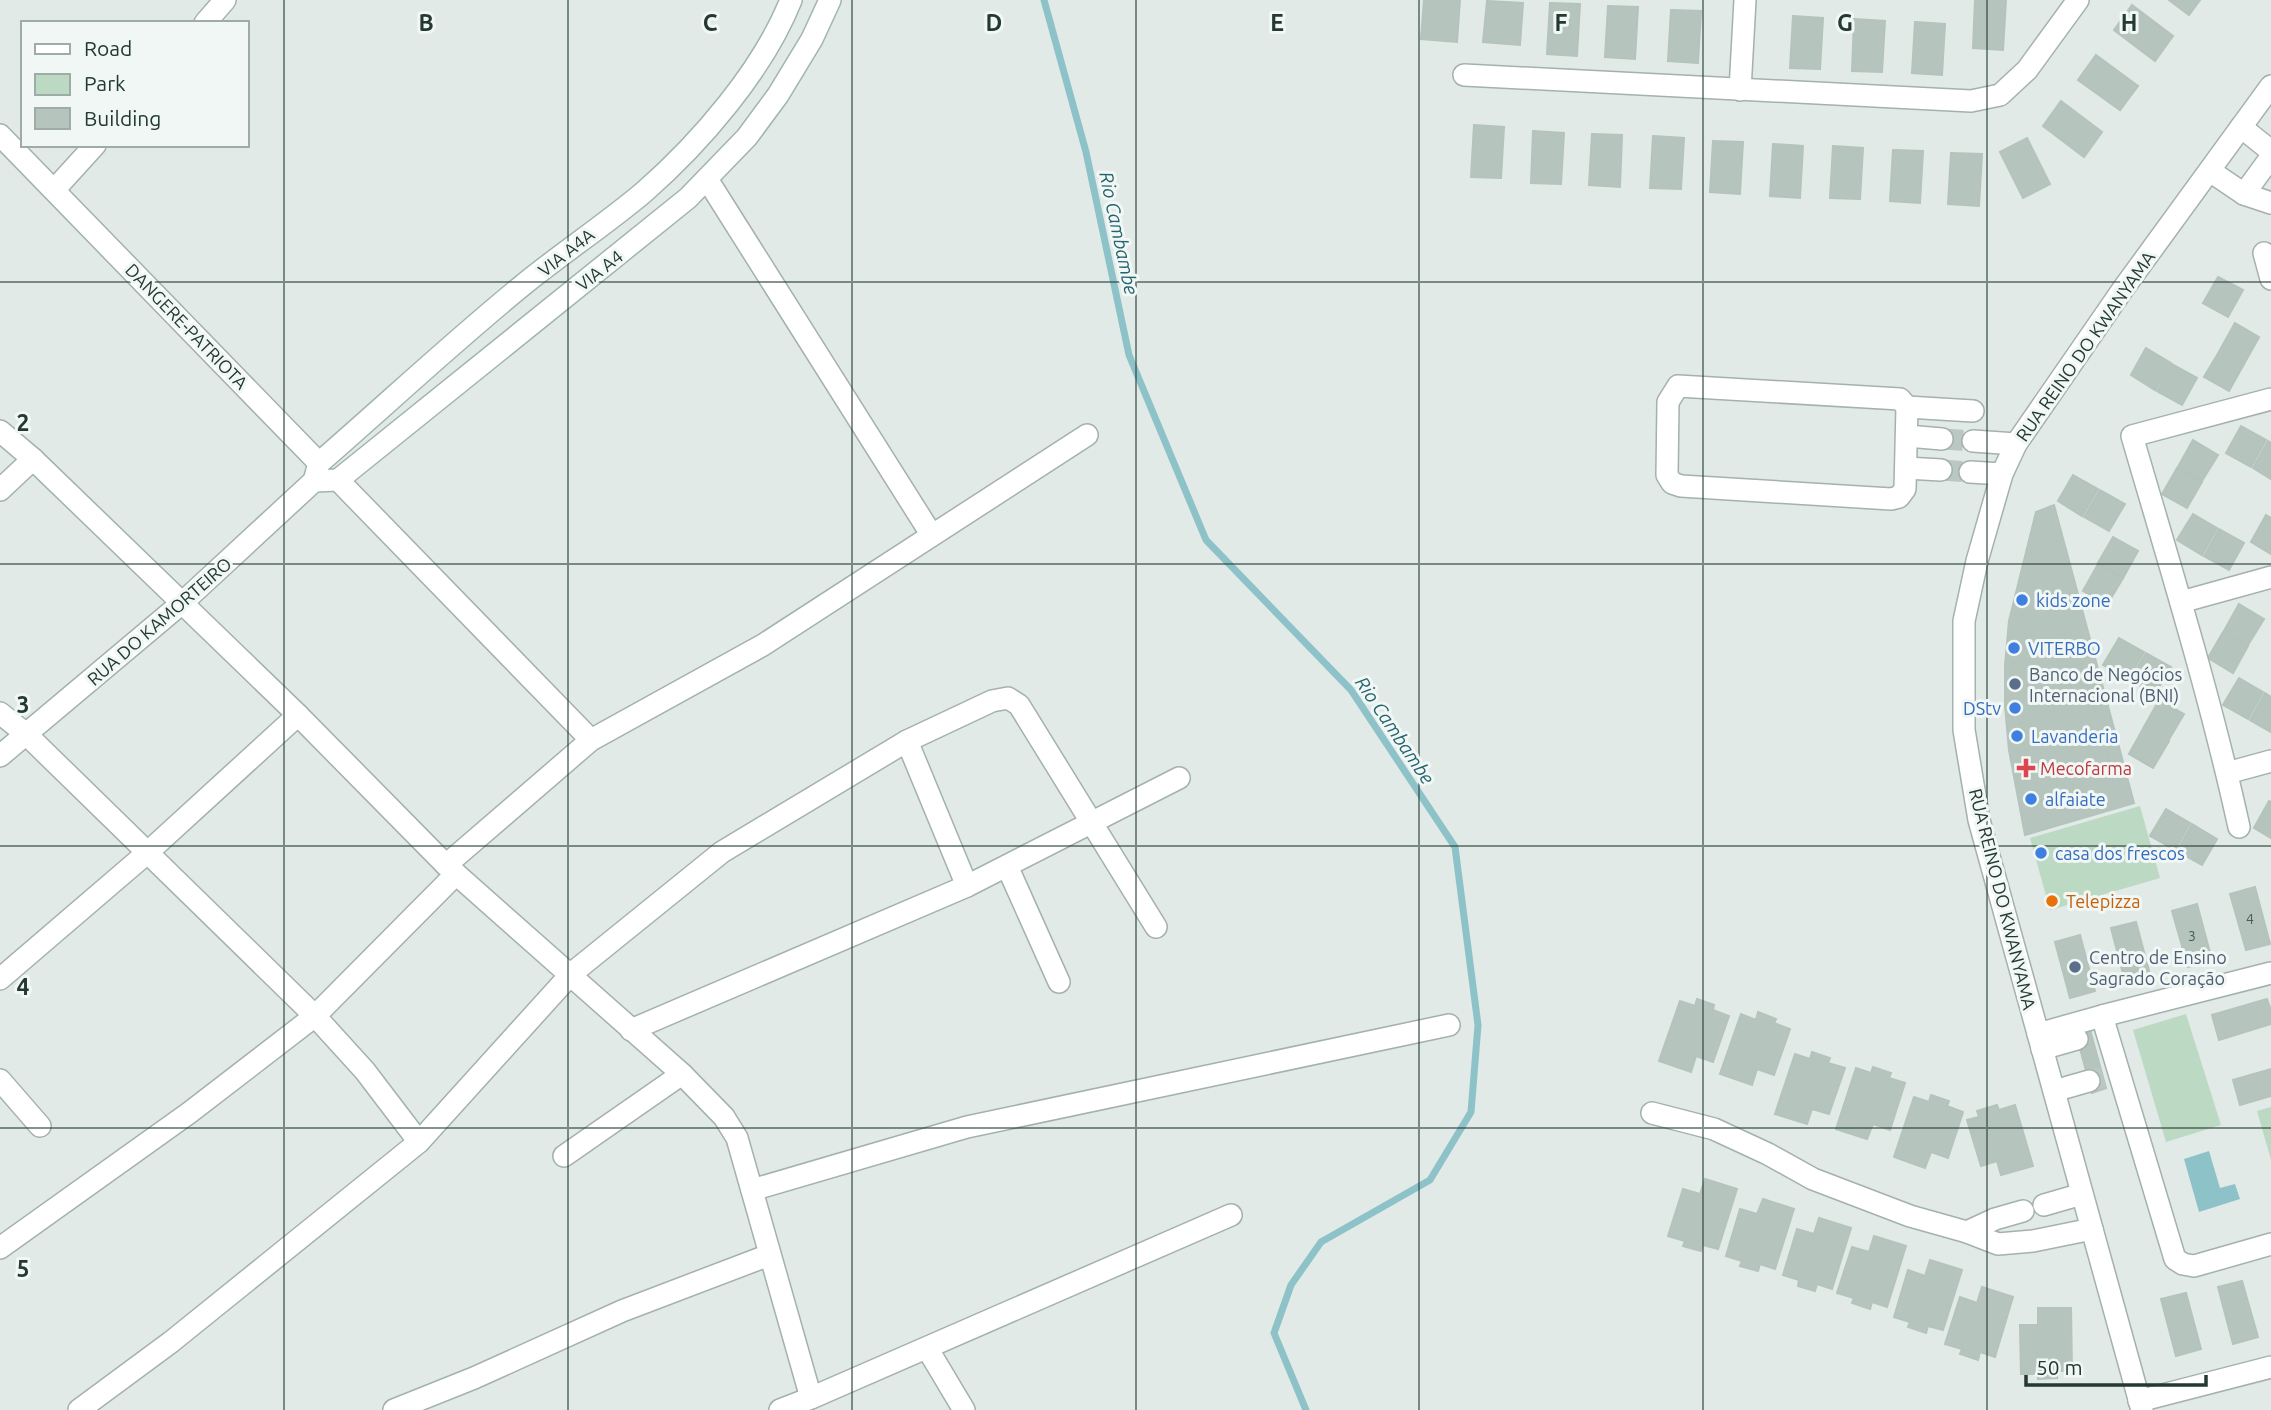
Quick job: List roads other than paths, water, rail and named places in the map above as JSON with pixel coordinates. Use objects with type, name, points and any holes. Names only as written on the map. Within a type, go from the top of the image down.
[{"type":"street","points":[[207,21],[225,0]]},
{"type":"street","name":"VIA A4A","points":[[317,472],[522,286],[664,174],[701,137],[748,76],[784,18],[791,0]]},
{"type":"street","name":"VIA A4","points":[[338,480],[666,217],[707,178],[747,137],[778,95],[813,39],[830,0]]},
{"type":"street","points":[[1740,90],[1745,0]]},
{"type":"street","points":[[1464,75],[1971,101],[2000,94],[2027,70],[2078,0]]},
{"type":"street","name":"RUA REINO DO KWANYAMA","points":[[2141,1406],[1979,820],[1964,730],[1964,621],[1977,561],[2002,474],[2016,444],[2123,289],[2271,86]]},
{"type":"street","points":[[2241,127],[2271,151]]},
{"type":"street","name":"DANGERE-PATRIOTA","points":[[0,135],[55,190],[317,472]]},
{"type":"street","points":[[55,190],[92,147]]},
{"type":"street","points":[[2244,194],[2271,156]]},
{"type":"street","points":[[2210,171],[2244,194],[2271,203]]},
{"type":"street","points":[[707,178],[931,534]]},
{"type":"street","points":[[2264,253],[2271,279]]},
{"type":"street","points":[[1678,386],[1894,397],[1905,402],[1907,407],[1907,436],[1905,489],[1899,497],[1891,499],[1677,485],[1672,484],[1667,475],[1668,402],[1678,386]]},
{"type":"street","points":[[2239,827],[2181,602],[2132,436],[2271,399]]},
{"type":"street","points":[[1907,407],[1972,411]]},
{"type":"street","points":[[0,431],[33,459],[299,715],[451,869],[682,1074],[724,1117],[737,1138],[811,1398]]},
{"type":"street","points":[[0,1248],[189,1113],[315,1016],[451,869],[591,740],[763,645],[1087,435]]},
{"type":"street","points":[[1907,436],[1942,439]]},
{"type":"street","points":[[1973,441],[2016,444]]},
{"type":"street","points":[[0,490],[33,459]]},
{"type":"street","points":[[1906,468],[1941,470]]},
{"type":"street","points":[[317,472],[338,480],[591,740]]},
{"type":"street","name":"RUA DO KAMORTEIRO","points":[[0,757],[182,603],[317,472]]},
{"type":"street","points":[[1970,472],[2002,474]]},
{"type":"street","points":[[2181,602],[2271,577]]},
{"type":"street","points":[[79,1410],[171,1342],[419,1142],[571,974],[722,852],[907,741],[992,701],[1008,698],[1019,705],[1156,927]]},
{"type":"street","points":[[0,713],[26,734],[315,1016],[365,1071],[419,1142]]},
{"type":"street","points":[[0,979],[147,853],[299,715]]},
{"type":"street","points":[[907,741],[967,886]]},
{"type":"street","points":[[2227,773],[2271,761]]},
{"type":"street","points":[[631,1030],[967,886],[1179,778]]},
{"type":"street","points":[[1007,866],[1059,982]]},
{"type":"street","points":[[2040,1042],[2094,1030],[2271,973]]},
{"type":"street","points":[[752,1190],[967,1126],[1449,1025]]},
{"type":"street","points":[[2040,1042],[2094,1030]]},
{"type":"street","points":[[2094,1030],[2103,1077],[2175,1259],[2194,1266],[2271,1244]]},
{"type":"street","points":[[564,1156],[682,1074]]},
{"type":"street","points":[[2054,1091],[2103,1077]]},
{"type":"street","points":[[0,1080],[40,1126]]},
{"type":"street","points":[[1653,1113],[1714,1129],[1768,1154],[1813,1180],[1910,1216],[1998,1244],[2033,1241],[2092,1229]]},
{"type":"street","points":[[2044,1205],[2082,1194]]},
{"type":"street","points":[[1967,1232],[1995,1219],[2023,1211]]},
{"type":"street","points":[[785,1409],[1231,1215]]},
{"type":"street","points":[[394,1410],[474,1378],[622,1311],[769,1255]]},
{"type":"street","points":[[927,1348],[964,1410]]},
{"type":"street","points":[[2141,1406],[2271,1367]]},
{"type":"water","points":[[2209,1151],[2220,1188],[2235,1184],[2240,1199],[2199,1212],[2184,1159]]},
{"type":"waterway","name":"Rio Cambambe","points":[[1044,0],[1086,152],[1129,355],[1206,540],[1351,690],[1455,847],[1478,1025],[1471,1112],[1430,1180],[1321,1242],[1291,1285],[1274,1333],[1306,1410]]},
{"type":"tunnel","points":[[1942,439],[1973,441]]},
{"type":"tunnel","points":[[1941,470],[1970,472]]},
{"type":"tunnel","points":[[2089,1081],[2103,1077]]},
{"type":"place","name":"kids zone","points":[[2022,600]]},
{"type":"place","name":"VITERBO","points":[[2014,648]]},
{"type":"place","name":"Banco de Negócios Internacional (BNI)","points":[[2015,684]]},
{"type":"place","name":"DStv","points":[[2015,708]]},
{"type":"place","name":"Lavanderia","points":[[2017,736]]},
{"type":"place","name":"Mecofarma","points":[[2026,768]]},
{"type":"place","name":"alfaiate","points":[[2031,799]]},
{"type":"place","name":"casa dos frescos","points":[[2041,853]]},
{"type":"place","name":"Telepizza","points":[[2052,901]]},
{"type":"place","name":"Centro de Ensino Sagrado Coração","points":[[2075,967]]}]
